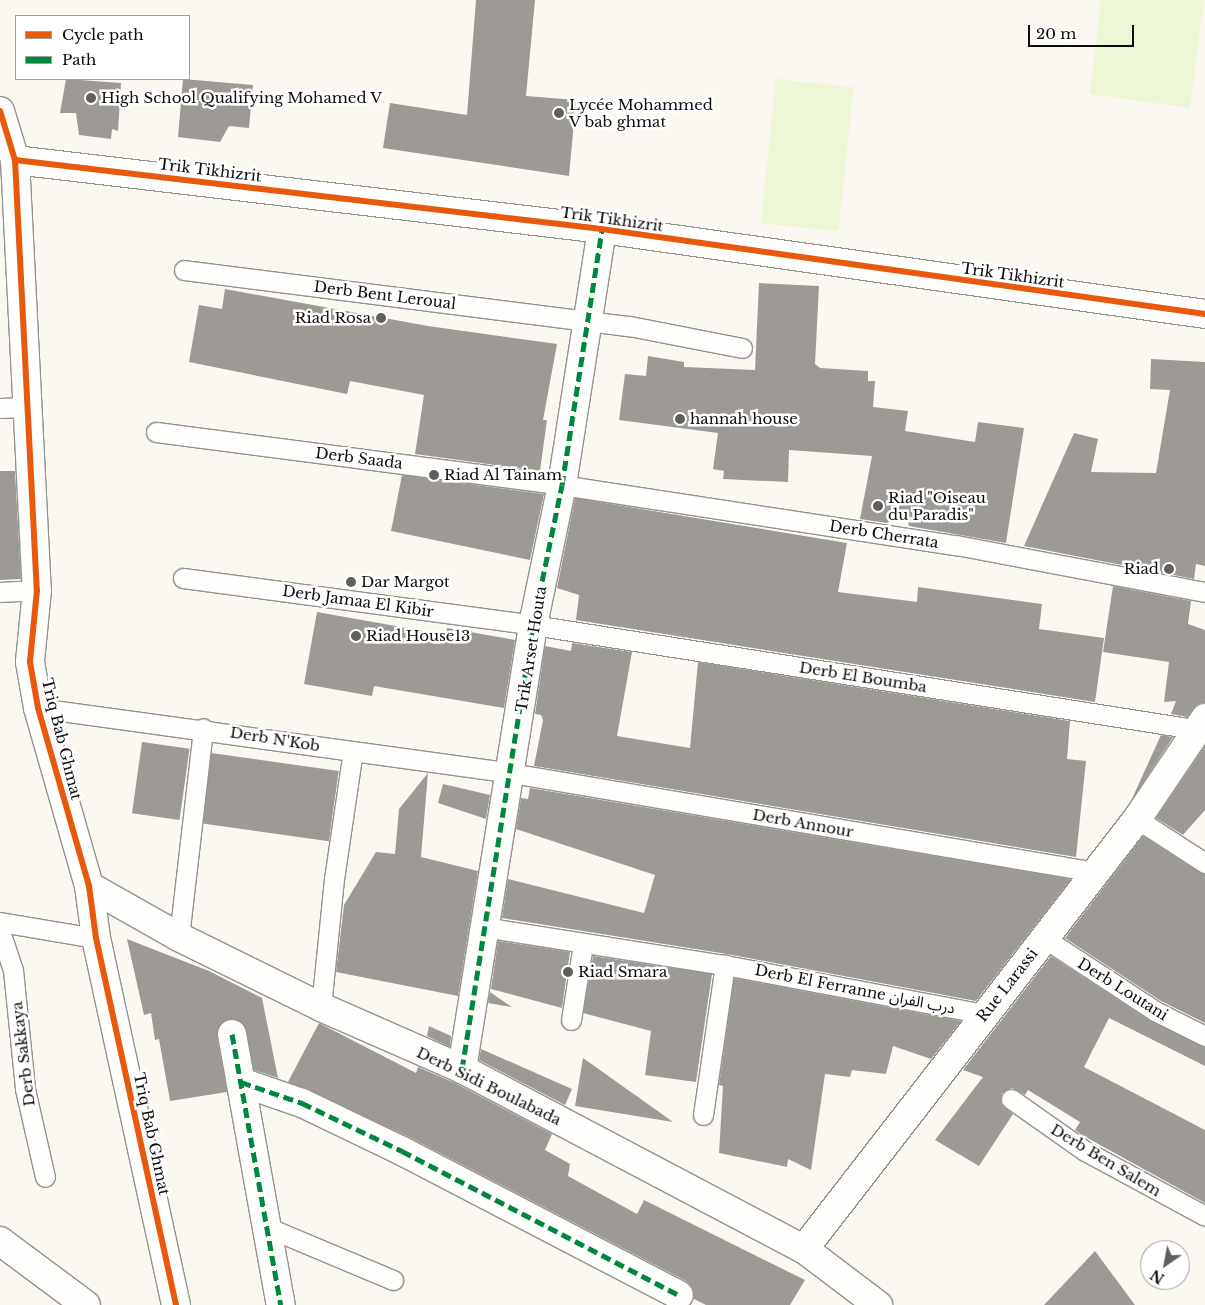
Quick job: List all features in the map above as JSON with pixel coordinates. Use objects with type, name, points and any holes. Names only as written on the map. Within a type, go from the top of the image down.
[{"type":"street","name":"Triq Bab Ghmat","points":[[0,111],[15,160],[37,590],[30,662],[38,708],[89,886],[96,938],[176,1305]]},
{"type":"street","name":"Trik Tikhizrit","points":[[15,160],[602,229],[1205,314]]},
{"type":"street","name":"Trik Arset Houta","points":[[462,1069],[511,773],[532,625],[562,485],[586,320],[602,229]]},
{"type":"street","name":"Rue Larassi","points":[[804,1249],[1137,819],[1200,723]]},
{"type":"street","name":"Derb Sidi Boulabada","points":[[89,886],[179,937],[321,1007],[462,1069],[804,1249],[878,1305]]},
{"type":"street","points":[[232,1034],[264,1226],[281,1305]]},
{"type":"street","points":[[241,1082],[302,1102],[402,1151],[679,1295]]},
{"type":"street","points":[[0,1241],[86,1305]]},
{"type":"lane","name":"Derb Bent Leroual","points":[[184,270],[586,320],[742,348]]},
{"type":"lane","points":[[0,408],[27,407]]},
{"type":"lane","name":"Derb Saada","points":[[156,432],[562,485]]},
{"type":"lane","name":"Derb Cherrata","points":[[562,485],[956,545],[1205,592]]},
{"type":"lane","name":"Derb Jamaa El Kibir","points":[[184,578],[532,625]]},
{"type":"lane","points":[[0,592],[37,590]]},
{"type":"lane","name":"Derb El Boumba","points":[[532,625],[1200,723]]},
{"type":"lane","name":"Derb N'Kob","points":[[38,708],[203,728],[511,773]]},
{"type":"lane","points":[[179,937],[203,728]]},
{"type":"lane","points":[[321,1007],[334,879],[353,751]]},
{"type":"lane","name":"Derb Annour","points":[[511,773],[1096,872]]},
{"type":"lane","points":[[1137,819],[1205,862]]},
{"type":"lane","points":[[0,922],[96,938]]},
{"type":"lane","name":"Derb El Ferranne درب الفران","points":[[484,927],[725,965],[985,1014]]},
{"type":"lane","name":"Derb Sakkaya","points":[[0,932],[13,970],[25,1090],[45,1176]]},
{"type":"lane","name":"Derb Loutani","points":[[1044,938],[1155,1011],[1205,1036]]},
{"type":"lane","points":[[571,1020],[583,944]]},
{"type":"lane","points":[[703,1115],[725,965]]},
{"type":"lane","name":"Derb Ben Salem","points":[[1011,1099],[1085,1151],[1205,1216]]},
{"type":"lane","points":[[264,1226],[394,1280]]},
{"type":"green space","points":[[1101,0],[1204,0],[1190,108],[1090,94]]},
{"type":"green space","points":[[776,79],[854,87],[838,231],[761,223]]},
{"type":"building","points":[[476,0],[535,0],[526,96],[576,100],[569,176],[383,148],[390,103],[467,115]]},
{"type":"building","name":"High School Qualifying Mohamed V","points":[[66,80],[121,83],[118,131],[112,129],[111,139],[79,135],[76,113],[60,113]]},
{"type":"building","points":[[183,80],[253,85],[249,128],[229,126],[220,142],[178,137]]},
{"type":"building","points":[[759,283],[819,286],[815,364],[820,368],[868,371],[868,381],[875,381],[873,407],[908,411],[905,431],[975,442],[978,422],[1024,428],[1006,543],[909,526],[906,512],[887,523],[860,519],[872,456],[789,450],[788,482],[723,479],[724,471],[713,469],[718,433],[619,420],[625,374],[646,376],[648,356],[684,362],[684,367],[755,370]]},
{"type":"building","points":[[225,289],[428,326],[557,344],[543,420],[547,420],[540,471],[415,454],[424,395],[350,381],[347,394],[189,362],[199,305],[222,309]]},
{"type":"building","points":[[1151,359],[1205,362],[1205,566],[1196,564],[1194,579],[1024,546],[1074,433],[1098,439],[1091,472],[1156,473],[1170,390],[1150,389]]},
{"type":"building","points":[[0,471],[15,471],[21,579],[0,580]]},
{"type":"building","points":[[402,475],[544,494],[530,560],[391,531]]},
{"type":"building","points":[[575,498],[847,543],[838,592],[917,602],[918,587],[1042,604],[1039,629],[1104,638],[1095,702],[576,620],[579,595],[557,588]]},
{"type":"building","points":[[1113,586],[1191,601],[1188,624],[1205,630],[1205,703],[1198,704],[1187,717],[1171,714],[1176,701],[1164,702],[1169,662],[1103,652]]},
{"type":"building","points":[[317,612],[446,635],[447,628],[515,640],[504,708],[374,686],[372,696],[304,684]]},
{"type":"building","points":[[572,643],[632,652],[617,736],[690,748],[698,662],[1070,721],[1067,759],[1086,761],[1076,857],[534,766],[543,720],[541,715],[535,714],[545,646],[571,651]]},
{"type":"building","points":[[1161,735],[1173,737],[1131,801]]},
{"type":"building","points":[[142,742],[190,749],[180,820],[132,813]]},
{"type":"building","points":[[1205,746],[1205,810],[1183,835],[1156,818]]},
{"type":"building","points":[[211,753],[339,771],[329,841],[201,823]]},
{"type":"building","points":[[428,773],[421,857],[478,871],[458,996],[336,972],[344,905],[376,852],[395,854],[399,809]]},
{"type":"building","points":[[443,784],[490,795],[486,819],[438,803]]},
{"type":"building","points":[[530,788],[1071,879],[976,1001],[727,954],[502,918],[508,879],[644,913],[655,875],[516,829],[521,798],[528,799]]},
{"type":"building","points":[[1143,836],[1205,874],[1205,1023],[1161,1001],[1065,938]]},
{"type":"building","points":[[127,939],[209,971],[262,998],[278,1078],[254,1070],[244,1024],[229,1019],[218,1028],[217,1036],[227,1092],[170,1101],[159,1039],[155,1040],[151,1013],[144,1015]]},
{"type":"building","points":[[498,941],[570,952],[562,1008],[491,989]]},
{"type":"building","points":[[593,956],[712,974],[696,1082],[645,1075],[651,1031],[583,1013]]},
{"type":"building","points":[[1051,956],[1149,1020],[1205,1047],[1205,1066],[1109,1018],[1084,1067],[1205,1130],[1205,1203],[1082,1135],[1075,1130],[1080,1122],[1028,1090],[1025,1095],[1012,1088],[1002,1093],[1001,1104],[1013,1114],[979,1166],[935,1140],[983,1077],[963,1070]]},
{"type":"building","points":[[734,978],[961,1021],[931,1059],[893,1046],[886,1074],[852,1070],[850,1077],[825,1074],[811,1170],[788,1159],[787,1167],[719,1153],[723,1086],[719,1085]]},
{"type":"building","points":[[490,992],[512,1007],[488,1003]]},
{"type":"building","points":[[319,1023],[416,1073],[418,1067],[455,1083],[552,1134],[545,1150],[570,1164],[568,1176],[637,1214],[644,1200],[805,1280],[790,1305],[706,1305],[694,1299],[692,1287],[686,1281],[409,1137],[288,1082]]},
{"type":"building","points":[[429,1026],[451,1036],[450,1047],[427,1036]]},
{"type":"building","points":[[481,1049],[572,1089],[565,1105],[479,1060]]},
{"type":"building","points":[[583,1058],[673,1122],[575,1106]]},
{"type":"building","points":[[1095,1251],[1135,1305],[1044,1305]]},
{"type":"marked path","points":[[462,1069],[533,625],[562,485],[602,229]]},
{"type":"marked path","points":[[232,1034],[281,1305]]},
{"type":"marked path","points":[[241,1082],[302,1103],[402,1151],[679,1295]]},
{"type":"cycle path","points":[[0,111],[15,160],[37,590],[30,662],[38,708],[89,886],[96,938],[176,1305]]},
{"type":"cycle path","points":[[15,160],[602,229],[1205,314]]},
{"type":"place","name":"High School Qualifying Mohamed V","points":[[91,98]]},
{"type":"place","name":"Lycée Mohammed V bab ghmat","points":[[559,113]]},
{"type":"place","name":"Riad Rosa","points":[[381,318]]},
{"type":"place","name":"hannah house","points":[[680,419]]},
{"type":"place","name":"Riad Al Tainam","points":[[434,475]]},
{"type":"place","name":"Riad \"Oiseau du Paradis\"","points":[[878,506]]},
{"type":"place","name":"Riad","points":[[1169,569]]},
{"type":"place","name":"Dar Margot","points":[[351,582]]},
{"type":"place","name":"Riad House13","points":[[356,636]]},
{"type":"place","name":"Riad Smara","points":[[568,972]]}]
